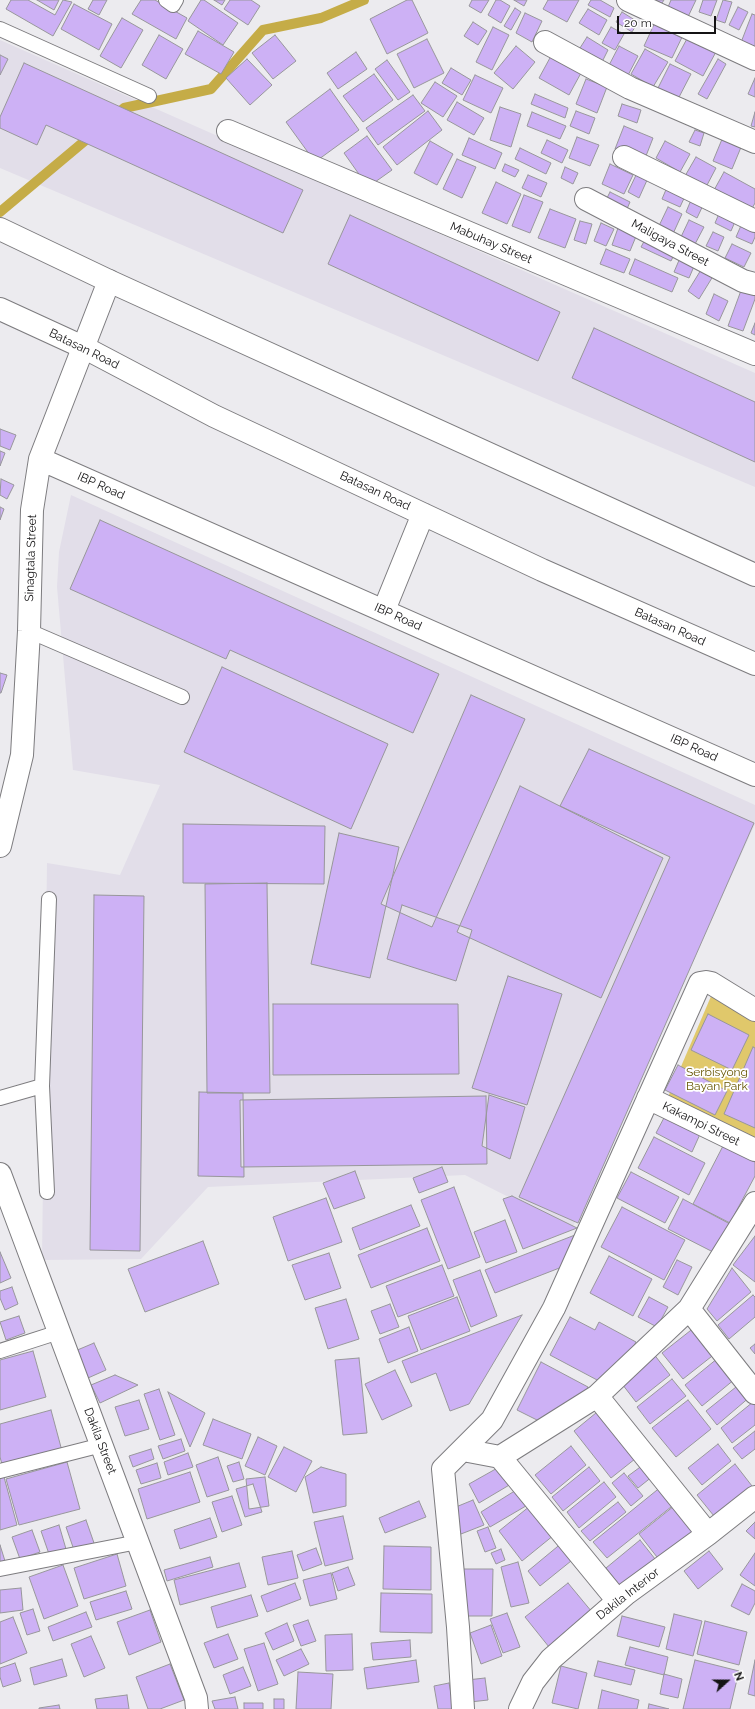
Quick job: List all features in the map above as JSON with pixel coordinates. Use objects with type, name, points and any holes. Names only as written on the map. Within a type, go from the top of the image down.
[{"type":"street","points":[[628,0],[755,59]]},
{"type":"street","points":[[545,42],[630,88],[755,142]]},
{"type":"street","name":"Mabuhay Street","points":[[228,131],[755,354]]},
{"type":"street","points":[[624,158],[755,221]]},
{"type":"street","name":"Maligaya Street","points":[[586,199],[743,281],[755,284]]},
{"type":"street","points":[[0,229],[109,281],[755,575]]},
{"type":"street","name":"Sinagtala Street","points":[[0,846],[22,755],[29,631],[32,510],[40,459],[109,281]]},
{"type":"street","name":"Batasan Road","points":[[0,309],[84,348],[214,416],[542,570],[755,664]]},
{"type":"street","name":"IBP Road","points":[[40,459],[755,775]]},
{"type":"street","points":[[384,610],[423,514]]},
{"type":"street","points":[[463,1709],[458,1627],[443,1469],[492,1420],[554,1308],[700,983],[711,983],[755,1010]]},
{"type":"street","name":"Kakampi Street","points":[[648,1098],[755,1150]]},
{"type":"street","name":"Dakila Street","points":[[0,1174],[194,1691],[197,1709]]},
{"type":"street","points":[[500,1457],[597,1396],[689,1309],[755,1205]]},
{"type":"street","points":[[689,1309],[755,1393]]},
{"type":"street","points":[[597,1396],[708,1534]]},
{"type":"street","points":[[463,1450],[500,1457],[618,1601]]},
{"type":"street","name":"Dakila Interior","points":[[520,1709],[533,1682],[551,1659],[618,1601],[755,1497]]},
{"type":"lane","points":[[166,0],[173,5],[176,0]]},
{"type":"lane","points":[[0,29],[149,96]]},
{"type":"lane","points":[[29,631],[182,697]]},
{"type":"lane","points":[[47,1192],[42,1086],[49,899]]},
{"type":"lane","points":[[0,1098],[42,1086]]},
{"type":"lane","points":[[0,1351],[59,1332]]},
{"type":"lane","points":[[0,1471],[102,1445]]},
{"type":"lane","points":[[0,1569],[138,1542]]},
{"type":"shaded area","points":[[0,40],[755,373],[755,487],[0,168]]},
{"type":"shaded area","points":[[71,495],[755,805],[755,824],[572,1229],[465,1175],[208,1187],[141,1259],[42,1260],[47,863],[120,875],[160,785],[73,770],[57,587],[59,552]]},
{"type":"green space","name":"Serbisyong Bayan Park","points":[[712,994],[755,1014],[755,1139],[668,1097]]},
{"type":"building","points":[[11,0],[28,0],[55,15],[63,0],[72,2],[53,36],[6,9]]},
{"type":"building","points":[[37,0],[59,0],[54,10]]},
{"type":"building","points":[[93,0],[107,0],[99,15],[88,9]]},
{"type":"building","points":[[141,0],[155,0],[187,18],[176,39],[132,14]]},
{"type":"building","points":[[201,0],[204,0],[238,23],[223,45],[188,21]]},
{"type":"building","points":[[214,0],[225,0],[222,5]]},
{"type":"building","points":[[230,0],[251,0],[260,6],[248,25],[224,9]]},
{"type":"building","points":[[407,0],[412,0],[428,33],[387,54],[370,19]]},
{"type":"building","points":[[472,0],[489,0],[481,13],[469,6]]},
{"type":"building","points":[[496,0],[500,0],[510,6],[501,23],[488,15]]},
{"type":"building","points":[[514,0],[527,0],[524,6]]},
{"type":"building","points":[[548,0],[579,0],[567,22],[543,9]]},
{"type":"building","points":[[591,0],[600,0],[614,8],[610,17],[588,5]]},
{"type":"building","points":[[655,0],[664,0],[662,3]]},
{"type":"building","points":[[671,0],[696,0],[686,21],[666,12]]},
{"type":"building","points":[[703,0],[717,0],[711,16],[699,12]]},
{"type":"building","points":[[723,0],[732,2],[725,23],[716,20]]},
{"type":"building","points":[[74,4],[112,24],[99,50],[61,29]]},
{"type":"building","points":[[738,7],[748,12],[739,30],[729,25]]},
{"type":"building","points":[[515,8],[521,12],[511,30],[504,26]]},
{"type":"building","points":[[588,9],[607,20],[599,35],[579,23]]},
{"type":"building","points":[[622,12],[638,22],[632,32],[616,22]]},
{"type":"building","points":[[525,13],[542,21],[532,42],[516,33]]},
{"type":"building","points":[[752,14],[755,15],[755,50],[740,45]]},
{"type":"building","points":[[122,18],[143,30],[121,68],[100,56]]},
{"type":"building","points":[[657,18],[685,31],[672,58],[644,46]]},
{"type":"building","points":[[473,22],[487,31],[478,45],[464,36]]},
{"type":"building","points":[[493,27],[509,35],[492,70],[476,62]]},
{"type":"building","points":[[611,27],[624,34],[615,50],[602,43]]},
{"type":"building","points":[[198,31],[234,52],[221,74],[185,54]]},
{"type":"building","points":[[159,35],[183,49],[166,79],[142,65]]},
{"type":"building","points":[[275,35],[296,61],[273,79],[252,53]]},
{"type":"building","points":[[689,35],[717,50],[703,76],[675,61]]},
{"type":"building","points":[[587,37],[608,50],[602,62],[580,48]]},
{"type":"building","points":[[427,39],[444,73],[414,88],[397,54]]},
{"type":"building","points":[[516,46],[535,62],[513,89],[494,73]]},
{"type":"building","points":[[619,46],[638,56],[625,81],[606,71]]},
{"type":"building","points":[[645,49],[668,62],[653,87],[631,74]]},
{"type":"building","points":[[356,52],[367,69],[338,89],[327,73]]},
{"type":"building","points":[[0,55],[8,59],[0,75]]},
{"type":"building","points":[[551,56],[581,73],[569,95],[539,78]]},
{"type":"building","points":[[247,59],[272,85],[250,105],[226,78]]},
{"type":"building","points":[[718,59],[726,64],[707,99],[698,94]]},
{"type":"building","points":[[387,60],[410,92],[398,100],[375,69]]},
{"type":"building","points":[[24,63],[303,190],[283,233],[46,125],[37,145],[0,128],[0,117]]},
{"type":"building","points":[[670,64],[691,74],[677,101],[657,90]]},
{"type":"building","points":[[451,68],[471,80],[462,95],[442,83]]},
{"type":"building","points":[[374,74],[393,100],[363,122],[343,96]]},
{"type":"building","points":[[475,75],[503,88],[491,113],[463,100]]},
{"type":"building","points":[[755,78],[755,97],[748,94]]},
{"type":"building","points":[[586,79],[607,87],[597,113],[576,104]]},
{"type":"building","points":[[435,82],[457,96],[443,117],[421,103]]},
{"type":"building","points":[[330,89],[359,130],[315,162],[286,122]]},
{"type":"building","points":[[535,94],[568,108],[565,118],[531,104]]},
{"type":"building","points":[[413,95],[425,111],[378,145],[366,128]]},
{"type":"building","points":[[457,102],[484,118],[474,135],[447,120]]},
{"type":"building","points":[[622,104],[641,110],[637,123],[618,116]]},
{"type":"building","points":[[500,107],[521,114],[511,147],[490,140]]},
{"type":"building","points":[[428,111],[442,130],[397,165],[383,147]]},
{"type":"building","points":[[576,111],[595,118],[589,134],[570,126]]},
{"type":"building","points":[[532,112],[566,126],[560,139],[527,126]]},
{"type":"building","points":[[755,112],[755,127],[751,126]]},
{"type":"building","points":[[624,126],[653,138],[644,161],[615,149]]},
{"type":"building","points":[[695,130],[704,133],[700,146],[689,142]]},
{"type":"building","points":[[725,132],[744,140],[732,169],[713,161]]},
{"type":"building","points":[[367,136],[392,170],[368,187],[344,153]]},
{"type":"building","points":[[577,137],[599,145],[590,166],[569,158]]},
{"type":"building","points":[[469,138],[502,153],[495,169],[462,155]]},
{"type":"building","points":[[547,140],[568,150],[562,163],[541,153]]},
{"type":"building","points":[[430,141],[453,154],[437,185],[414,173]]},
{"type":"building","points":[[665,141],[690,154],[680,172],[656,158]]},
{"type":"building","points":[[520,148],[551,163],[546,174],[515,159]]},
{"type":"building","points":[[696,157],[716,168],[706,187],[685,176]]},
{"type":"building","points":[[457,159],[476,167],[462,198],[443,189]]},
{"type":"building","points":[[505,164],[519,170],[515,177],[502,171]]},
{"type":"building","points":[[610,164],[633,175],[624,194],[602,184]]},
{"type":"building","points":[[565,167],[578,173],[573,184],[561,178]]},
{"type":"building","points":[[724,172],[755,189],[755,203],[750,212],[713,192]]},
{"type":"building","points":[[637,173],[648,178],[639,198],[628,192]]},
{"type":"building","points":[[528,175],[547,183],[541,197],[522,188]]},
{"type":"building","points":[[496,182],[521,194],[507,224],[482,213]]},
{"type":"building","points":[[668,185],[686,194],[680,207],[662,199]]},
{"type":"building","points":[[610,192],[630,202],[626,211],[605,202]]},
{"type":"building","points":[[694,193],[706,199],[697,218],[686,212]]},
{"type":"building","points":[[524,195],[543,202],[530,233],[512,226]]},
{"type":"building","points":[[668,207],[682,214],[672,236],[657,230]]},
{"type":"building","points":[[550,209],[576,219],[565,248],[538,238]]},
{"type":"building","points":[[721,209],[737,217],[731,231],[715,223]]},
{"type":"building","points":[[350,215],[560,312],[538,361],[328,264]]},
{"type":"building","points":[[689,220],[704,227],[694,246],[680,239]]},
{"type":"building","points":[[580,221],[592,224],[586,244],[574,240]]},
{"type":"building","points":[[743,221],[755,227],[755,237],[752,244],[736,237]]},
{"type":"building","points":[[601,223],[614,229],[606,246],[594,241]]},
{"type":"building","points":[[618,228],[637,234],[630,251],[612,245]]},
{"type":"building","points":[[713,232],[724,237],[718,251],[706,246]]},
{"type":"building","points":[[647,236],[676,251],[671,261],[641,247]]},
{"type":"building","points":[[732,244],[751,253],[744,267],[725,258]]},
{"type":"building","points":[[606,249],[630,259],[624,273],[600,264]]},
{"type":"building","points":[[680,258],[695,264],[689,278],[674,272]]},
{"type":"building","points":[[635,259],[678,278],[672,292],[629,274]]},
{"type":"building","points":[[704,265],[715,273],[699,299],[688,291]]},
{"type":"building","points":[[743,285],[755,289],[755,299],[743,331],[728,326]]},
{"type":"building","points":[[714,294],[728,301],[719,321],[706,314]]},
{"type":"building","points":[[755,323],[755,335],[751,333]]},
{"type":"building","points":[[594,328],[755,402],[755,462],[572,378]]},
{"type":"building","points":[[0,429],[16,435],[10,450],[0,446]]},
{"type":"building","points":[[0,451],[5,453],[0,466]]},
{"type":"building","points":[[1,479],[14,485],[7,499],[0,495]]},
{"type":"building","points":[[0,507],[4,509],[0,520]]},
{"type":"building","points":[[100,520],[439,674],[413,733],[230,650],[226,659],[70,589]]},
{"type":"building","points":[[222,667],[388,744],[351,829],[184,752]]},
{"type":"building","points":[[0,673],[7,675],[1,693],[0,693]]},
{"type":"building","points":[[471,695],[525,719],[432,927],[381,904]]},
{"type":"building","points":[[589,749],[754,823],[578,1223],[519,1197],[670,857],[560,806]]},
{"type":"building","points":[[520,786],[663,858],[601,998],[457,932]]},
{"type":"building","points":[[183,824],[325,826],[324,884],[183,883]]},
{"type":"building","points":[[339,833],[399,847],[370,978],[311,964]]},
{"type":"building","points":[[267,883],[270,1093],[207,1093],[205,884]]},
{"type":"building","points":[[94,895],[144,896],[140,1251],[90,1250]]},
{"type":"building","points":[[402,905],[472,930],[456,981],[387,959]]},
{"type":"building","points":[[508,976],[562,994],[527,1105],[472,1088]]},
{"type":"building","points":[[273,1004],[458,1004],[459,1074],[273,1075]]},
{"type":"building","points":[[708,1014],[749,1035],[732,1070],[691,1050]]},
{"type":"building","points":[[753,1047],[755,1048],[755,1128],[724,1114]]},
{"type":"building","points":[[678,1065],[727,1091],[715,1115],[665,1090]]},
{"type":"building","points":[[199,1092],[243,1093],[244,1177],[198,1176]]},
{"type":"building","points":[[489,1095],[525,1107],[510,1159],[482,1146]]},
{"type":"building","points":[[486,1096],[487,1164],[241,1167],[240,1100]]},
{"type":"building","points":[[666,1114],[701,1132],[692,1152],[656,1133]]},
{"type":"building","points":[[654,1137],[705,1163],[689,1195],[638,1168]]},
{"type":"building","points":[[723,1146],[755,1162],[755,1176],[730,1223],[693,1204]]},
{"type":"building","points":[[442,1167],[448,1182],[419,1193],[413,1178]]},
{"type":"building","points":[[355,1171],[365,1198],[334,1209],[323,1183]]},
{"type":"building","points":[[631,1172],[679,1197],[665,1223],[617,1198]]},
{"type":"building","points":[[454,1187],[480,1257],[448,1269],[421,1200]]},
{"type":"building","points":[[512,1196],[577,1228],[523,1249],[503,1199]]},
{"type":"building","points":[[326,1198],[342,1242],[288,1261],[273,1217]]},
{"type":"building","points":[[683,1199],[730,1224],[715,1253],[668,1229]]},
{"type":"building","points":[[411,1205],[420,1226],[360,1250],[352,1228]]},
{"type":"building","points":[[622,1207],[685,1240],[664,1280],[601,1247]]},
{"type":"building","points":[[505,1220],[517,1252],[486,1263],[474,1232]]},
{"type":"building","points":[[427,1228],[440,1261],[371,1288],[358,1255]]},
{"type":"building","points":[[575,1235],[562,1267],[495,1293],[485,1270]]},
{"type":"building","points":[[755,1236],[755,1282],[733,1265]]},
{"type":"building","points":[[203,1241],[219,1284],[145,1312],[128,1269]]},
{"type":"building","points":[[0,1252],[11,1278],[0,1283]]},
{"type":"building","points":[[329,1253],[341,1288],[305,1300],[292,1265]]},
{"type":"building","points":[[609,1256],[652,1279],[633,1316],[590,1293]]},
{"type":"building","points":[[677,1260],[692,1267],[678,1295],[663,1287]]},
{"type":"building","points":[[442,1265],[454,1296],[398,1317],[386,1286]]},
{"type":"building","points":[[732,1268],[751,1292],[717,1321],[707,1309]]},
{"type":"building","points":[[480,1270],[497,1316],[471,1327],[453,1280]]},
{"type":"building","points":[[12,1287],[18,1304],[5,1310],[0,1298],[0,1291]]},
{"type":"building","points":[[753,1295],[755,1297],[755,1317],[729,1339],[718,1325]]},
{"type":"building","points":[[457,1297],[470,1331],[421,1350],[408,1316]]},
{"type":"building","points":[[649,1297],[668,1307],[657,1327],[638,1317]]},
{"type":"building","points":[[346,1299],[359,1339],[328,1349],[315,1308]]},
{"type":"building","points":[[390,1304],[399,1327],[380,1334],[371,1311]]},
{"type":"building","points":[[522,1315],[469,1404],[450,1411],[436,1373],[411,1383],[402,1361]]},
{"type":"building","points":[[19,1316],[25,1333],[6,1340],[0,1322]]},
{"type":"building","points":[[570,1317],[595,1330],[599,1322],[636,1342],[622,1370],[599,1381],[550,1355]]},
{"type":"building","points":[[409,1327],[418,1351],[388,1363],[379,1339]]},
{"type":"building","points":[[695,1327],[716,1353],[683,1379],[662,1353]]},
{"type":"building","points":[[94,1343],[106,1370],[88,1378],[75,1351]]},
{"type":"building","points":[[755,1344],[755,1354],[750,1348]]},
{"type":"building","points":[[33,1351],[46,1397],[0,1410],[0,1360]]},
{"type":"building","points":[[653,1353],[670,1375],[636,1402],[619,1380]]},
{"type":"building","points":[[359,1358],[367,1433],[343,1435],[335,1360]]},
{"type":"building","points":[[718,1358],[735,1379],[702,1406],[685,1385]]},
{"type":"building","points":[[541,1362],[588,1387],[579,1406],[545,1424],[517,1410]]},
{"type":"building","points":[[395,1370],[412,1406],[382,1420],[365,1384]]},
{"type":"building","points":[[115,1375],[138,1385],[100,1403],[91,1385]]},
{"type":"building","points":[[672,1379],[686,1396],[650,1424],[637,1407]]},
{"type":"building","points":[[741,1383],[751,1396],[717,1425],[706,1411]]},
{"type":"building","points":[[159,1389],[175,1435],[160,1440],[144,1394]]},
{"type":"building","points":[[168,1392],[205,1413],[190,1447]]},
{"type":"building","points":[[139,1400],[149,1429],[125,1436],[115,1407]]},
{"type":"building","points":[[688,1400],[711,1429],[676,1457],[652,1428]]},
{"type":"building","points":[[753,1402],[755,1404],[755,1425],[732,1443],[721,1428]]},
{"type":"building","points":[[602,1408],[640,1455],[611,1478],[574,1431]]},
{"type":"building","points":[[51,1410],[62,1451],[3,1468],[0,1457],[0,1424]]},
{"type":"building","points":[[213,1419],[251,1434],[242,1459],[203,1445]]},
{"type":"building","points":[[755,1431],[755,1449],[742,1459],[733,1448]]},
{"type":"building","points":[[258,1437],[277,1446],[265,1475],[245,1466]]},
{"type":"building","points":[[181,1439],[185,1451],[163,1459],[158,1446]]},
{"type":"building","points":[[718,1444],[731,1461],[702,1485],[688,1468]]},
{"type":"building","points":[[571,1446],[586,1465],[551,1494],[535,1475]]},
{"type":"building","points":[[284,1447],[312,1461],[296,1492],[268,1477]]},
{"type":"building","points":[[151,1449],[154,1459],[133,1467],[129,1456]]},
{"type":"building","points":[[188,1453],[193,1467],[168,1475],[164,1462]]},
{"type":"building","points":[[218,1457],[229,1490],[207,1497],[196,1465]]},
{"type":"building","points":[[67,1462],[80,1509],[19,1525],[6,1479]]},
{"type":"building","points":[[239,1462],[244,1479],[233,1482],[227,1466]]},
{"type":"building","points":[[157,1463],[161,1478],[141,1484],[136,1470]]},
{"type":"building","points":[[735,1464],[752,1486],[714,1516],[697,1495]]},
{"type":"building","points":[[643,1465],[653,1476],[638,1488],[628,1476]]},
{"type":"building","points":[[501,1466],[511,1484],[479,1503],[469,1484]]},
{"type":"building","points":[[321,1467],[346,1474],[346,1506],[313,1513],[305,1477]]},
{"type":"building","points":[[589,1467],[600,1481],[563,1511],[552,1497]]},
{"type":"building","points":[[190,1472],[200,1502],[147,1519],[138,1489]]},
{"type":"building","points":[[624,1473],[643,1496],[631,1506],[612,1483]]},
{"type":"building","points":[[4,1477],[17,1525],[0,1530],[0,1478]]},
{"type":"building","points":[[265,1477],[269,1506],[249,1509],[246,1479]]},
{"type":"building","points":[[604,1482],[616,1497],[579,1528],[567,1512]]},
{"type":"building","points":[[253,1484],[262,1512],[245,1517],[236,1489]]},
{"type":"building","points":[[662,1486],[676,1503],[607,1558],[593,1542]]},
{"type":"building","points":[[521,1487],[531,1503],[490,1527],[481,1512]]},
{"type":"building","points":[[232,1496],[242,1525],[222,1532],[212,1502]]},
{"type":"building","points":[[473,1500],[484,1525],[461,1534],[451,1509]]},
{"type":"building","points":[[419,1501],[426,1517],[385,1533],[379,1518]]},
{"type":"building","points":[[618,1502],[626,1512],[590,1541],[581,1531]]},
{"type":"building","points":[[679,1502],[705,1533],[664,1566],[639,1534]]},
{"type":"building","points":[[530,1506],[554,1535],[522,1561],[499,1531]]},
{"type":"building","points":[[343,1516],[353,1559],[325,1566],[314,1522]]},
{"type":"building","points":[[210,1518],[217,1537],[180,1549],[174,1530]]},
{"type":"building","points":[[86,1520],[94,1543],[74,1550],[66,1527]]},
{"type":"building","points":[[755,1522],[755,1539],[746,1531]]},
{"type":"building","points":[[59,1525],[66,1549],[49,1554],[41,1531]]},
{"type":"building","points":[[488,1527],[496,1548],[485,1552],[477,1531]]},
{"type":"building","points":[[32,1530],[40,1552],[20,1559],[12,1537]]},
{"type":"building","points":[[640,1540],[659,1564],[625,1592],[606,1568]]},
{"type":"building","points":[[563,1542],[576,1557],[540,1586],[528,1571]]},
{"type":"building","points":[[0,1545],[5,1561],[0,1562]]},
{"type":"building","points":[[384,1546],[431,1547],[431,1590],[383,1589]]},
{"type":"building","points":[[316,1548],[322,1564],[303,1571],[297,1555]]},
{"type":"building","points":[[501,1549],[505,1560],[496,1564],[491,1553]]},
{"type":"building","points":[[292,1551],[298,1578],[268,1585],[262,1557]]},
{"type":"building","points":[[709,1551],[723,1569],[698,1589],[684,1571]]},
{"type":"building","points":[[755,1553],[755,1586],[740,1575]]},
{"type":"building","points":[[117,1554],[126,1586],[84,1599],[74,1568]]},
{"type":"building","points":[[210,1557],[213,1567],[167,1581],[164,1570]]},
{"type":"building","points":[[518,1562],[529,1603],[511,1607],[501,1567]]},
{"type":"building","points":[[239,1563],[246,1587],[180,1605],[174,1580]]},
{"type":"building","points":[[63,1565],[78,1606],[44,1619],[29,1577]]},
{"type":"building","points":[[348,1567],[355,1585],[338,1591],[332,1573]]},
{"type":"building","points":[[459,1569],[493,1569],[492,1616],[458,1616]]},
{"type":"building","points":[[331,1573],[337,1599],[310,1606],[303,1580]]},
{"type":"building","points":[[295,1583],[301,1599],[267,1612],[261,1596]]},
{"type":"building","points":[[568,1583],[592,1612],[549,1647],[525,1617]]},
{"type":"building","points":[[742,1584],[755,1591],[755,1603],[749,1615],[731,1606]]},
{"type":"building","points":[[21,1588],[23,1610],[0,1613],[0,1590]]},
{"type":"building","points":[[126,1591],[132,1609],[96,1620],[90,1602]]},
{"type":"building","points":[[381,1593],[432,1594],[432,1633],[380,1632]]},
{"type":"building","points":[[251,1595],[258,1616],[217,1628],[211,1607]]},
{"type":"building","points":[[33,1609],[40,1631],[27,1635],[20,1613]]},
{"type":"building","points":[[150,1610],[161,1642],[129,1655],[117,1622]]},
{"type":"building","points":[[86,1612],[92,1627],[53,1641],[48,1627]]},
{"type":"building","points":[[507,1613],[520,1647],[503,1653],[490,1619]]},
{"type":"building","points":[[674,1614],[702,1621],[693,1656],[666,1649]]},
{"type":"building","points":[[622,1616],[665,1627],[659,1647],[617,1636]]},
{"type":"building","points":[[13,1617],[27,1653],[0,1664],[0,1622]]},
{"type":"building","points":[[308,1620],[316,1641],[301,1646],[293,1625]]},
{"type":"building","points":[[705,1621],[747,1632],[739,1665],[697,1654]]},
{"type":"building","points":[[287,1623],[294,1641],[273,1650],[265,1633]]},
{"type":"building","points":[[491,1625],[502,1656],[481,1664],[470,1633]]},
{"type":"building","points":[[228,1634],[238,1659],[214,1668],[204,1643]]},
{"type":"building","points":[[352,1634],[353,1670],[326,1671],[325,1635]]},
{"type":"building","points":[[91,1636],[105,1668],[84,1677],[71,1644]]},
{"type":"building","points":[[410,1640],[411,1657],[373,1660],[371,1643]]},
{"type":"building","points":[[264,1643],[278,1684],[258,1691],[244,1649]]},
{"type":"building","points":[[630,1647],[668,1657],[664,1675],[625,1665]]},
{"type":"building","points":[[301,1649],[309,1664],[284,1676],[276,1660]]},
{"type":"building","points":[[62,1659],[67,1676],[34,1685],[30,1668]]},
{"type":"building","points":[[416,1660],[419,1682],[367,1689],[364,1668]]},
{"type":"building","points":[[695,1660],[739,1671],[730,1709],[683,1709]]},
{"type":"building","points":[[755,1660],[755,1696],[748,1694]]},
{"type":"building","points":[[598,1661],[635,1670],[631,1685],[594,1676]]},
{"type":"building","points":[[15,1663],[21,1681],[3,1687],[0,1677],[0,1668]]},
{"type":"building","points":[[170,1664],[184,1700],[160,1709],[148,1709],[136,1677]]},
{"type":"building","points":[[561,1666],[587,1673],[578,1709],[552,1703]]},
{"type":"building","points":[[243,1667],[251,1686],[230,1694],[223,1675]]},
{"type":"building","points":[[298,1672],[333,1674],[331,1709],[296,1709]]},
{"type":"building","points":[[664,1674],[682,1679],[678,1698],[660,1694]]},
{"type":"building","points":[[485,1678],[488,1700],[470,1702],[467,1680]]},
{"type":"building","points":[[449,1683],[454,1709],[438,1709],[434,1686]]},
{"type":"building","points":[[602,1690],[639,1700],[637,1709],[598,1709]]},
{"type":"building","points":[[127,1695],[129,1709],[97,1709],[95,1699]]},
{"type":"building","points":[[235,1697],[238,1709],[215,1709],[212,1701]]},
{"type":"building","points":[[274,1699],[284,1699],[284,1709],[274,1709]]},
{"type":"building","points":[[244,1703],[263,1703],[263,1709],[244,1709]]},
{"type":"building","points":[[649,1704],[669,1709],[648,1709]]},
{"type":"building","points":[[59,1705],[60,1709],[39,1709],[39,1708]]},
{"type":"waterway","points":[[113,117],[124,108],[211,89],[263,30],[321,18],[364,0]]},
{"type":"waterway","points":[[0,212],[93,134]]}]
